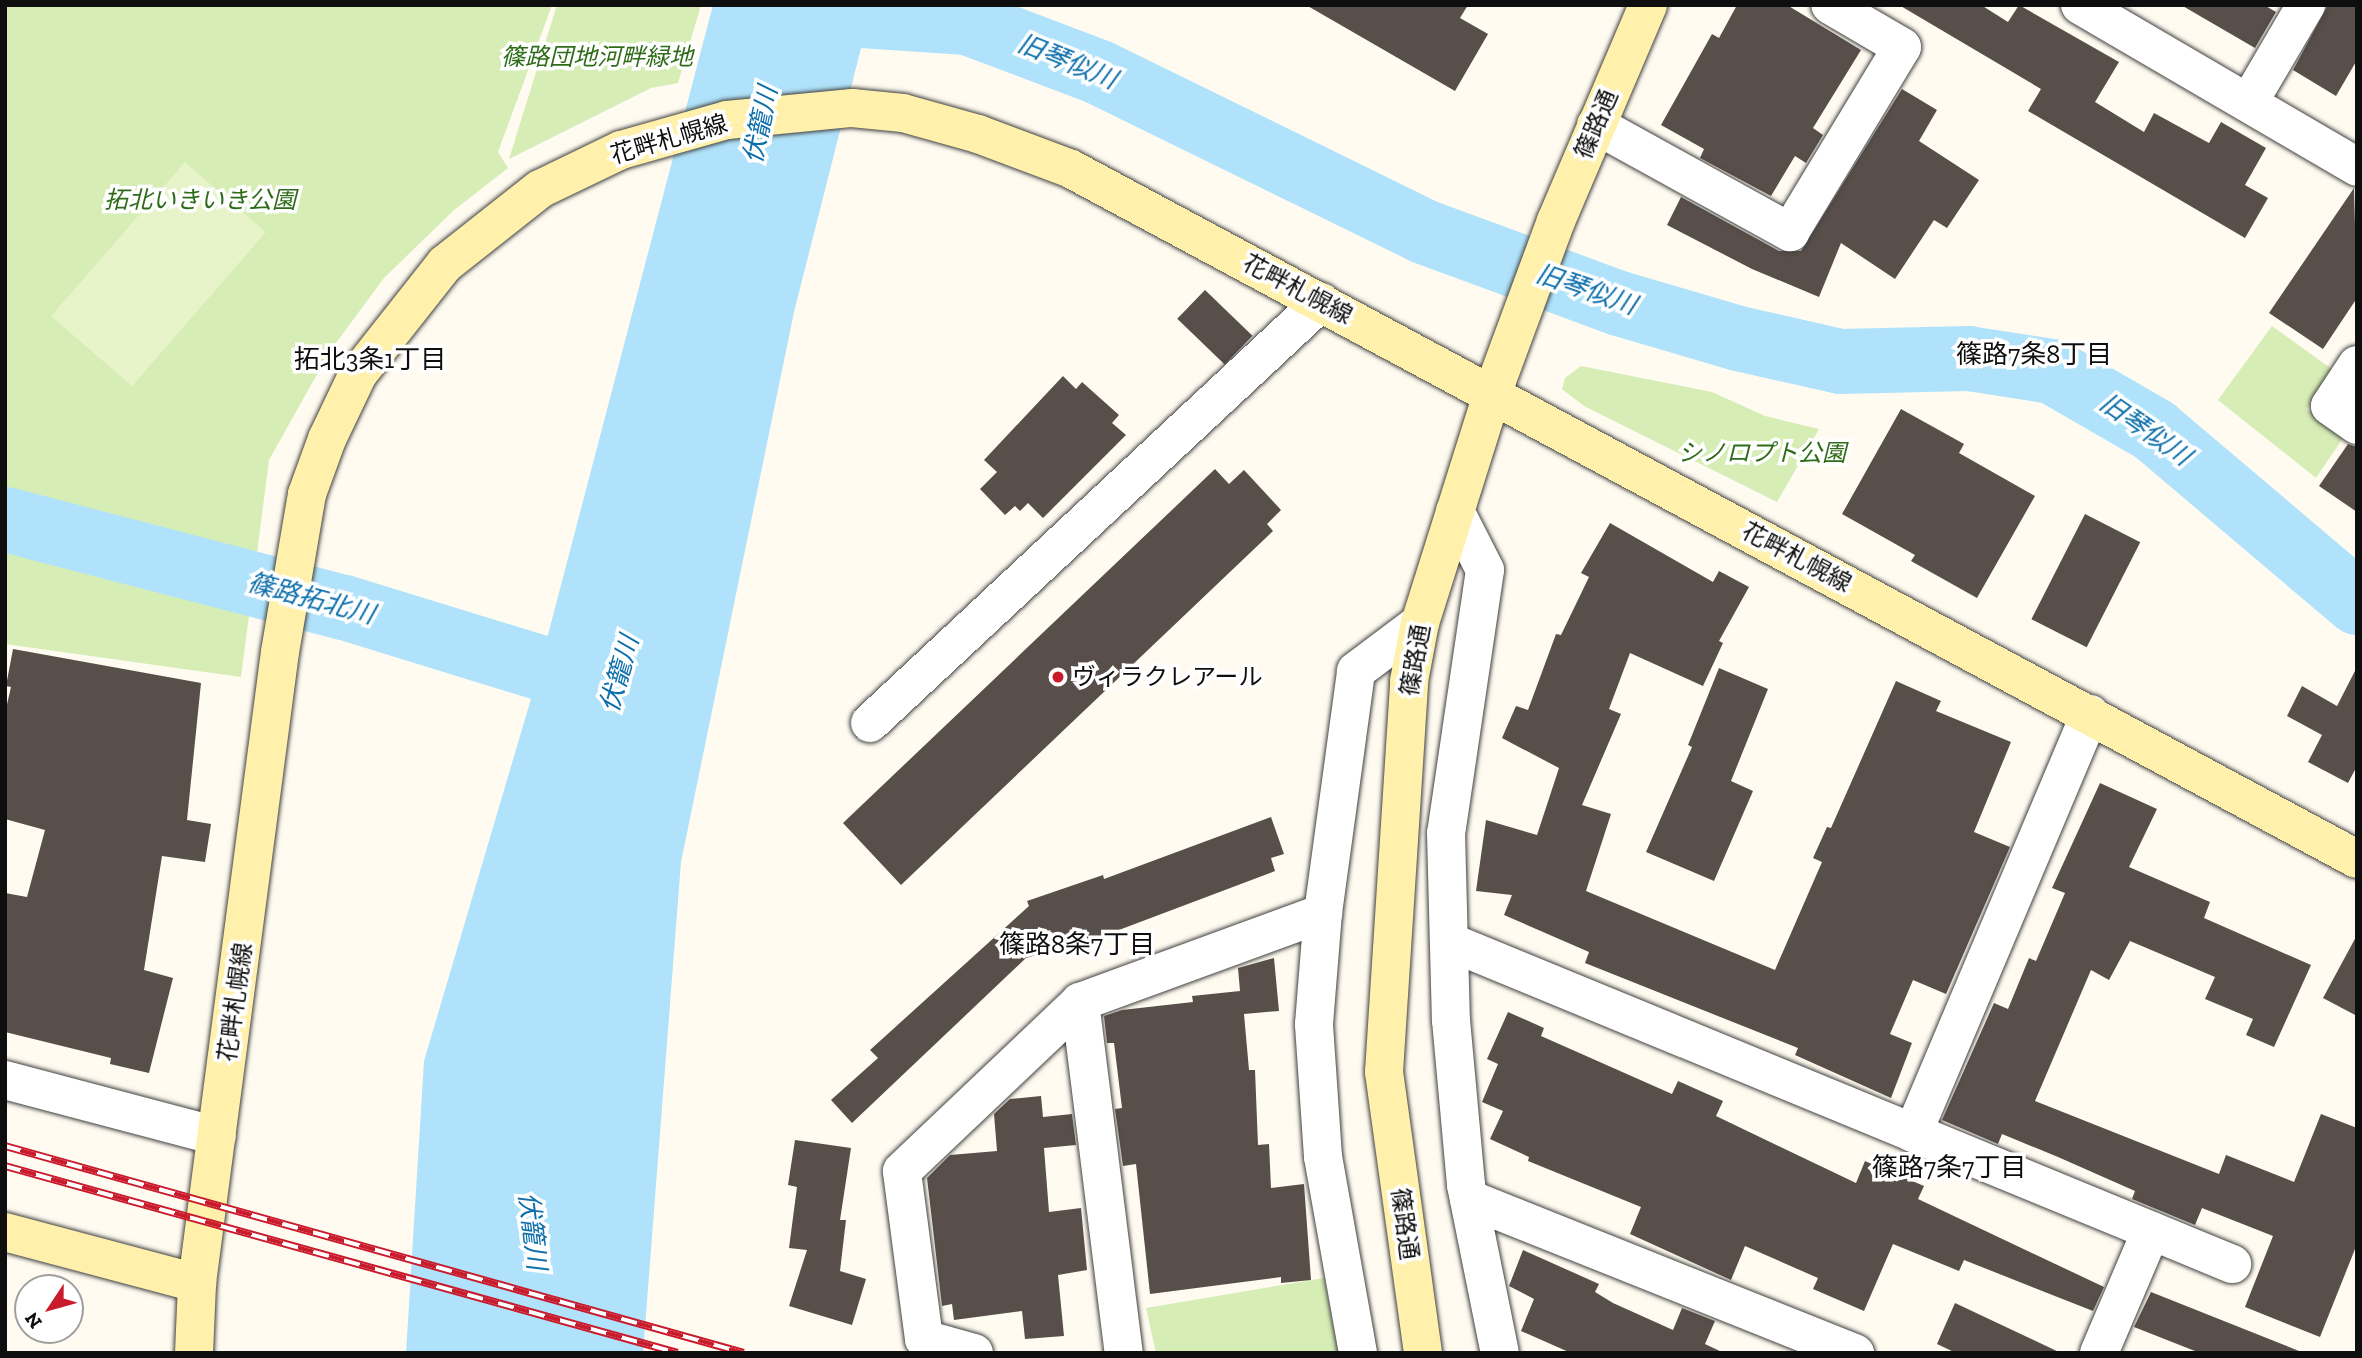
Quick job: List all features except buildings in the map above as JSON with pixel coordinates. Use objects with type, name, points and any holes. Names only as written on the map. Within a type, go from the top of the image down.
[{"type":"main road","name":"篠路通","points":[[1423,1353],[1384,1072],[1400,779],[1420,623],[1492,394],[1551,233],[1648,5]]},
{"type":"main road","name":"花畔札幌線","points":[[194,1353],[197,1283],[280,652],[307,494],[358,374],[403,313],[445,264],[540,188],[663,135],[727,120],[800,110],[852,108],[903,113],[978,134],[1071,169],[2356,857]]},
{"type":"main road","points":[[5,1232],[197,1283]]},
{"type":"street","points":[[1596,125],[1790,232],[1902,47],[1830,5]]},
{"type":"street","points":[[2080,5],[2357,167]]},
{"type":"street","points":[[2249,102],[2306,5]]},
{"type":"street","points":[[870,723],[1321,302]]},
{"type":"street","points":[[2357,365],[2330,406],[2357,425]]},
{"type":"street","points":[[1455,510],[1485,570],[1446,833],[1451,1020],[1469,1199],[1500,1353]]},
{"type":"street","points":[[1358,1353],[1323,1157],[1314,1024],[1324,913],[1356,671],[1420,623]]},
{"type":"street","points":[[1913,1133],[2090,714]]},
{"type":"street","points":[[974,1353],[924,1339],[902,1171],[1080,1002],[1324,913]]},
{"type":"street","points":[[1450,942],[2232,1265]]},
{"type":"street","points":[[1080,1002],[1124,1353]]},
{"type":"street","points":[[5,1080],[217,1136]]},
{"type":"street","points":[[1469,1199],[1855,1353]]},
{"type":"street","points":[[2099,1353],[2151,1231]]},
{"type":"green space","name":"拓北いきいき公園","points":[[5,5],[552,5],[498,152],[508,168],[453,211],[384,278],[330,351],[269,460],[241,677],[5,644]]},
{"type":"green space","name":"篠路団地河畔緑地","points":[[557,5],[701,5],[678,83],[651,88],[509,159]]},
{"type":"green space","points":[[185,162],[266,232],[132,386],[51,316]]},
{"type":"green space","points":[[2272,326],[2333,370],[2307,409],[2343,438],[2316,478],[2218,400]]},
{"type":"green space","name":"シノロプト公園","points":[[1581,366],[1712,392],[1765,416],[1819,429],[1777,502],[1584,406],[1562,389],[1565,378]]},
{"type":"green space","points":[[1324,1278],[1339,1353],[1156,1353],[1146,1308]]},
{"type":"water","name":"伏籠川","points":[[713,5],[872,5],[794,312],[681,862],[643,1353],[406,1353],[424,1061],[533,692]]},
{"type":"waterway","name":"旧琴似川","points":[[782,24],[861,15],[967,22],[1099,72],[1423,231],[1619,303],[1738,338],[1840,361],[1968,358],[2052,371],[2154,430],[2357,602]]},
{"type":"waterway","name":"篠路拓北川","points":[[5,519],[344,607],[613,690]]},
{"type":"railway","points":[[5,1146],[744,1353]]},
{"type":"railway","points":[[5,1166],[678,1353]]},
{"type":"place","name":"ヴィラクレアール","points":[[1058,677]]},
{"type":"district","name":"篠路7条8丁目","points":[[2034,355]]},
{"type":"district","name":"拓北3条1丁目","points":[[370,360]]},
{"type":"district","name":"篠路8条7丁目","points":[[1077,945]]},
{"type":"district","name":"篠路7条7丁目","points":[[1949,1168]]}]
